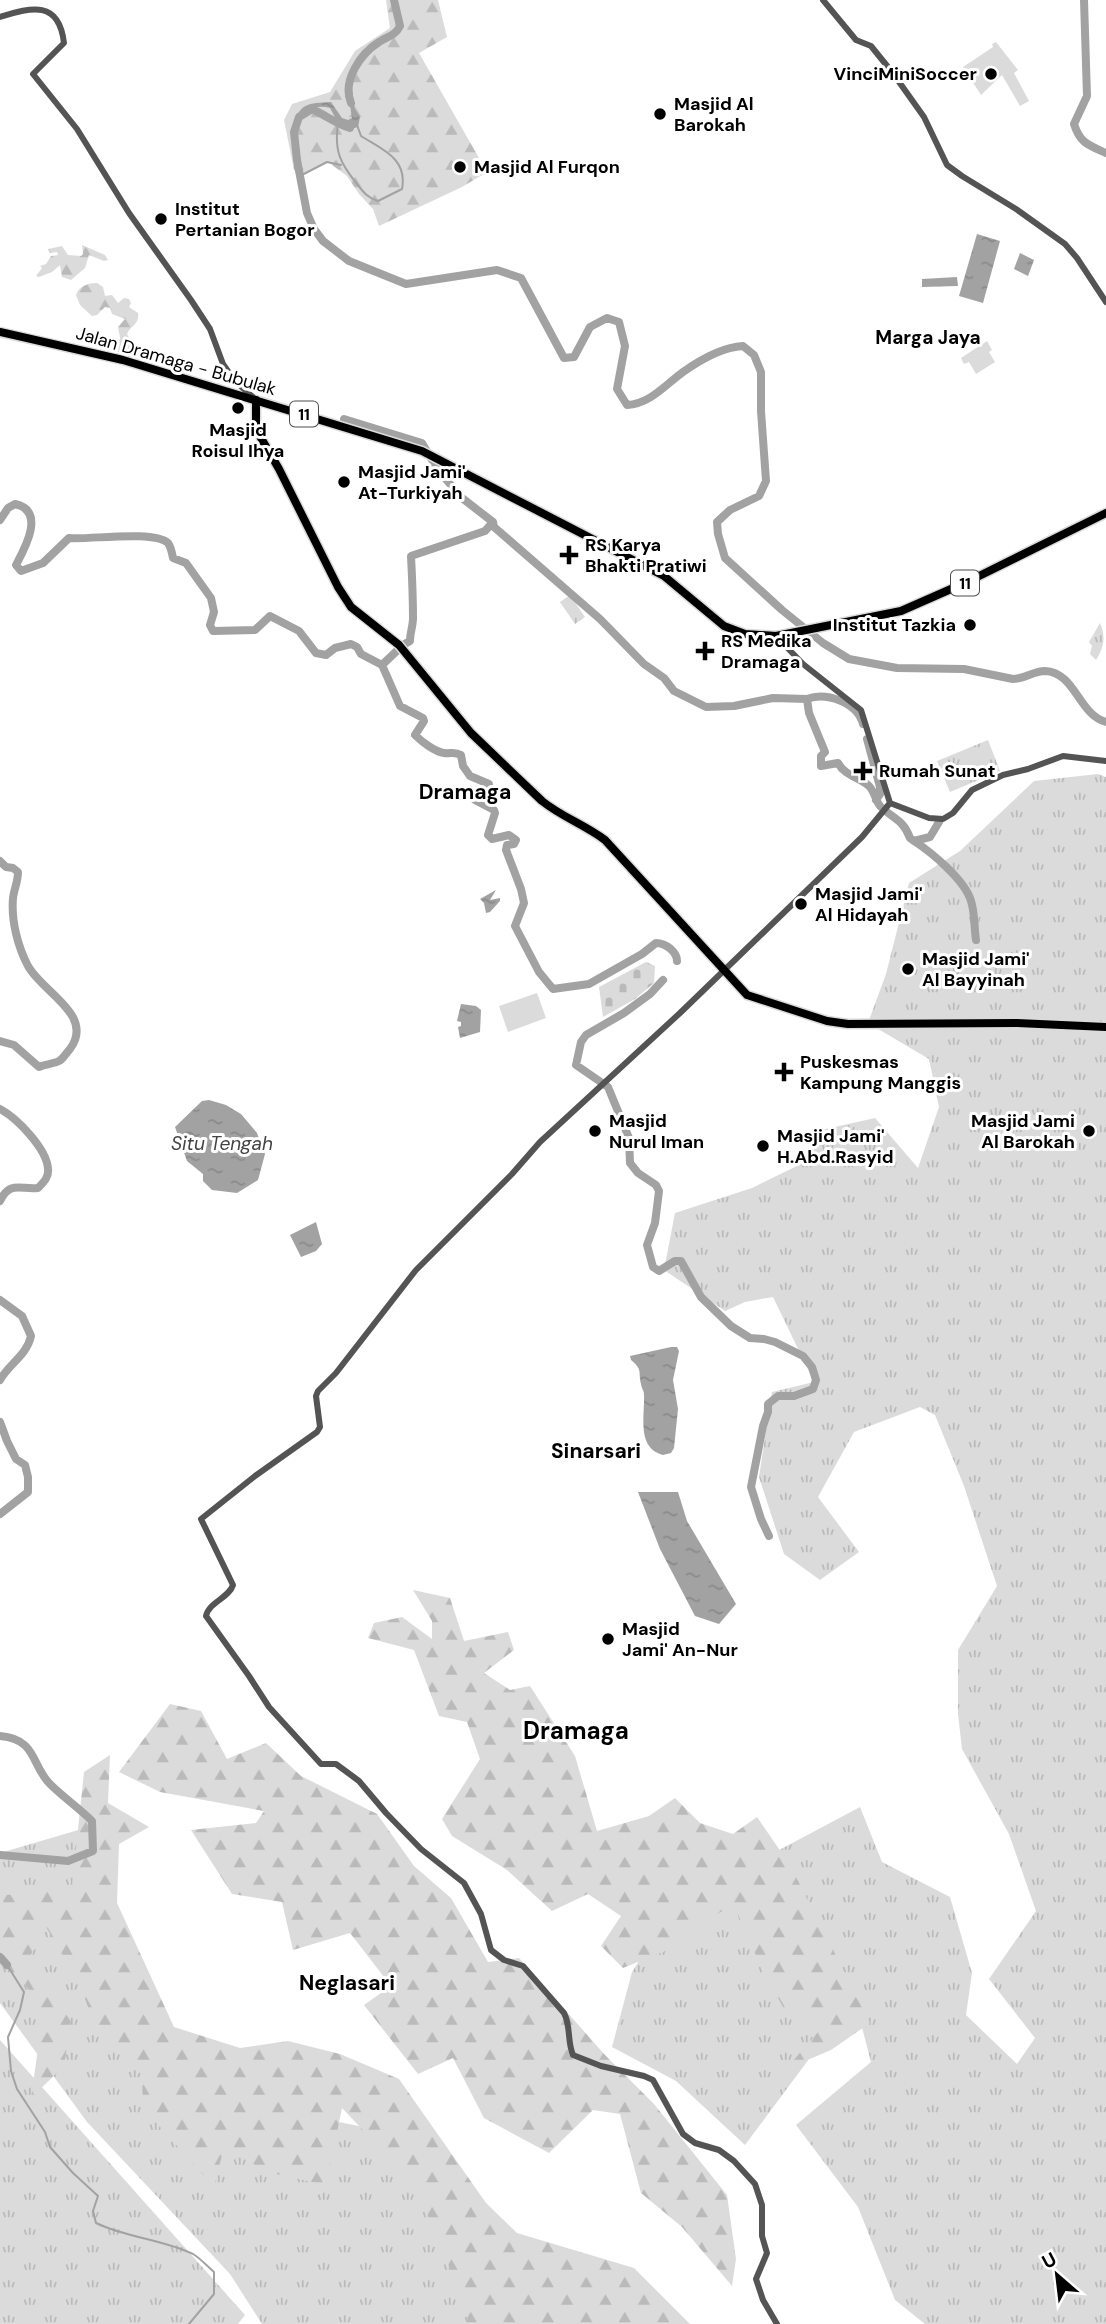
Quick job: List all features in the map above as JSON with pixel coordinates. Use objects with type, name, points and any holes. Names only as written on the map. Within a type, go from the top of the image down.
[{"type":"main road","name":"Jalan Dramaga - Bubulak","points":[[0,332],[123,360],[426,453],[664,576],[733,631],[754,636],[784,635]]},
{"type":"main road","points":[[256,400],[256,427],[351,607],[401,647],[477,739],[552,809],[589,828],[605,840],[750,997],[783,1005],[827,1021],[863,1024],[1035,1023],[1106,1027]]},
{"type":"main road","name":"11","points":[[784,635],[917,606],[1106,513]]},
{"type":"street","points":[[29,0],[32,8]]},
{"type":"street","points":[[822,0],[856,40],[871,46],[892,72],[924,117],[947,165],[1065,244],[1106,302]]},
{"type":"street","points":[[0,17],[32,8],[47,10],[57,20],[64,43],[33,74],[77,129],[130,214],[191,300],[210,329],[223,364],[234,380],[256,400]]},
{"type":"street","points":[[777,2324],[763,2300],[756,2279],[767,2253],[762,2236],[762,2205],[755,2185],[734,2161],[719,2150],[695,2143],[682,2134],[653,2080],[601,2066],[573,2055],[564,2013],[523,1966],[504,1960],[491,1950],[481,1914],[467,1886],[421,1849],[386,1814],[359,1781],[336,1764],[323,1765],[315,1759],[269,1707],[206,1613],[233,1586],[203,1525],[203,1516],[317,1432],[320,1427],[316,1396],[318,1391],[336,1373],[416,1270],[540,1142],[725,970],[862,837],[885,811],[890,803],[861,710],[788,650],[784,635]]},
{"type":"street","points":[[890,803],[929,818],[943,819],[953,813],[972,790],[998,776],[1028,769],[1063,756],[1106,761]]},
{"type":"green space","points":[[386,0],[438,0],[447,37],[419,53],[487,172],[462,187],[379,226],[373,209],[347,176],[328,162],[300,176],[294,170],[284,120],[292,104],[330,92],[355,51],[390,28]]},
{"type":"green space","name":"VinciMiniSoccer","points":[[996,42],[1018,70],[1014,73],[1029,101],[1020,106],[1002,75],[981,95],[963,67],[993,47],[992,44]]},
{"type":"green space","points":[[82,245],[105,255],[108,260],[89,255],[85,268],[71,280],[62,277],[60,265],[52,272],[36,276],[42,268],[40,266],[46,264],[51,256],[58,255],[57,252],[50,253],[48,249],[62,246],[68,255],[81,256]]},
{"type":"green space","points":[[97,283],[103,287],[105,296],[112,295],[118,303],[124,298],[129,299],[129,307],[138,313],[138,320],[127,334],[136,350],[135,355],[122,355],[117,351],[120,338],[118,327],[125,319],[112,314],[110,308],[105,307],[92,316],[80,305],[76,295],[79,289],[87,284]]},
{"type":"green space","points":[[987,341],[995,362],[976,374],[969,362],[964,364],[961,358]]},
{"type":"green space","points":[[570,595],[585,617],[575,624],[560,602]]},
{"type":"green space","points":[[1100,623],[1103,642],[1096,660],[1090,654],[1092,646],[1089,642]]},
{"type":"green space","points":[[988,740],[1000,771],[950,792],[937,761]]},
{"type":"green space","points":[[1098,774],[1106,777],[1106,2324],[925,2324],[895,2300],[858,2207],[796,2125],[871,2062],[859,2016],[766,1857],[860,1807],[882,1862],[950,1897],[972,1973],[966,2015],[1017,2064],[1035,2038],[989,1979],[1036,1911],[1009,1834],[962,1749],[958,1714],[958,1650],[997,1586],[964,1486],[935,1415],[920,1407],[854,1432],[818,1497],[859,1552],[820,1580],[784,1554],[759,1477],[772,1392],[814,1382],[773,1297],[745,1302],[725,1311],[664,1270],[675,1213],[752,1188],[803,1163],[817,1131],[875,1118],[918,1168],[939,1107],[929,1059],[868,1023],[886,974],[909,883],[960,851],[1034,781]]},
{"type":"green space","points":[[646,962],[655,966],[654,983],[635,999],[603,1017],[599,987]]},
{"type":"green space","points":[[537,993],[546,1018],[508,1032],[499,1006]]},
{"type":"green space","points":[[413,1590],[450,1598],[464,1641],[508,1632],[514,1650],[484,1673],[510,1690],[530,1686],[575,1756],[597,1831],[649,1816],[675,1798],[700,1823],[733,1834],[757,1817],[790,1865],[870,2023],[831,2050],[786,2069],[823,2026],[802,2011],[788,2016],[762,1969],[733,1903],[670,1949],[623,1968],[601,1946],[621,1916],[588,1894],[552,1911],[507,1870],[452,1836],[442,1819],[480,1759],[467,1722],[439,1716],[414,1650],[368,1638],[374,1623],[402,1617],[432,1639],[432,1621]]},
{"type":"green space","points":[[170,1704],[201,1711],[227,1759],[266,1743],[301,1776],[377,1814],[414,1866],[451,1898],[488,1962],[519,1958],[605,2055],[654,2104],[727,2195],[736,2259],[732,2286],[682,2227],[641,2193],[620,2114],[593,2110],[549,2153],[484,2118],[453,2058],[418,2074],[364,2005],[391,1986],[350,1933],[293,1950],[282,1902],[232,1894],[191,1830],[256,1823],[264,1811],[160,1792],[119,1772]]},
{"type":"green space","points":[[110,1755],[108,1803],[149,1827],[119,1844],[117,1903],[174,2027],[240,2048],[288,2041],[340,2054],[399,2079],[486,2203],[517,2233],[634,2268],[690,2324],[468,2324],[466,2309],[418,2188],[342,2108],[326,2185],[267,2172],[224,2147],[214,2187],[143,2108],[142,2075],[98,2034],[80,1985],[45,1925],[28,1961],[71,2021],[64,2066],[31,2098],[43,2013],[21,1978],[0,1963],[0,1896],[72,1886],[84,1772]]},
{"type":"green space","points":[[92,1826],[113,2004],[304,2115],[423,2139],[490,2324],[262,2324],[230,2274],[87,2122],[0,2003],[0,1853]]},
{"type":"green space","points":[[722,1870],[835,2028],[745,2145],[676,2081],[612,2047],[632,1972],[661,1926]]},
{"type":"green space","points":[[0,2040],[245,2315],[238,2324],[0,2324]]},
{"type":"water","points":[[350,78],[355,109],[360,117],[358,127],[347,130],[338,123],[330,108],[318,107],[308,110],[295,128],[301,109],[316,103],[331,102],[342,118],[352,118]]},
{"type":"water","points":[[977,234],[1000,241],[983,303],[959,296]]},
{"type":"water","points":[[1020,253],[1034,260],[1028,276],[1014,269]]},
{"type":"water","points":[[957,277],[958,286],[922,287],[922,279]]},
{"type":"water","points":[[496,890],[490,900],[500,898],[500,901],[486,913],[484,903],[480,899]]},
{"type":"water","points":[[461,1004],[476,1006],[481,1010],[480,1032],[460,1038],[458,1027],[461,1022],[457,1021]]},
{"type":"water","name":"Situ Tengah","points":[[209,1100],[226,1105],[241,1114],[257,1133],[265,1154],[258,1180],[237,1193],[212,1190],[203,1181],[203,1174],[187,1161],[175,1127],[202,1101]]},
{"type":"water","points":[[316,1222],[322,1244],[316,1251],[301,1257],[290,1235]]},
{"type":"water","points":[[677,1347],[679,1351],[673,1380],[678,1409],[674,1448],[671,1453],[663,1455],[654,1451],[645,1438],[644,1392],[639,1369],[630,1356]]},
{"type":"water","points":[[638,1492],[678,1492],[687,1521],[736,1604],[719,1624],[695,1616],[660,1549]]},
{"type":"waterway","points":[[351,103],[349,86],[359,61],[372,47],[394,34],[400,26],[394,0]]},
{"type":"waterway","points":[[1084,0],[1087,96],[1074,124],[1086,143],[1106,153]]},
{"type":"waterway","points":[[350,128],[312,109],[299,117],[294,132],[307,213],[323,241],[349,261],[406,284],[497,270],[521,278],[564,358],[574,357],[590,327],[607,318],[619,322],[625,346],[617,389],[627,405],[650,398],[690,367],[719,352],[743,346],[754,355],[761,372],[766,481],[759,496],[730,510],[717,522],[718,534],[725,558],[823,643],[849,659],[897,668],[964,669],[1013,679],[1041,671],[1055,673],[1063,678],[1089,711],[1106,722]]},
{"type":"waterway","points":[[338,123],[337,141],[342,163],[364,193],[378,201],[402,189],[401,169],[384,150],[361,136],[357,125]]},
{"type":"waterway","points":[[300,176],[327,162],[341,165]]},
{"type":"waterway","points":[[344,419],[422,443],[438,470],[462,498],[493,522],[494,527],[600,619],[644,664],[664,678],[674,691],[706,707],[734,706],[773,698],[807,699],[809,713],[825,752],[821,756],[821,766],[838,763],[844,771],[869,786],[880,806],[901,823],[914,841],[930,837],[939,822]]},
{"type":"waterway","points":[[0,520],[8,508],[15,504],[30,514],[28,540],[16,565],[21,571],[43,563],[69,538],[135,536],[160,539],[168,543],[173,558],[186,563],[211,598],[214,612],[210,625],[213,631],[255,630],[270,616],[299,631],[316,653],[326,655],[335,648],[351,644],[357,647],[361,654],[382,665],[400,706],[423,718],[424,721],[415,735],[437,751],[461,755],[463,766],[470,776],[489,784],[489,787],[476,794],[475,800],[494,810],[488,835],[492,839],[509,835],[516,840],[514,844],[507,845],[506,850],[524,903],[515,926],[539,972],[553,989],[589,984],[656,943],[670,949],[677,961]]},
{"type":"waterway","points":[[382,665],[410,641],[413,618],[411,556],[485,531],[493,522]]},
{"type":"waterway","points":[[807,699],[823,697],[840,701],[854,710],[863,724]]},
{"type":"waterway","points":[[867,739],[880,787],[876,800]]},
{"type":"waterway","points":[[914,841],[947,867],[968,893],[976,940]]},
{"type":"waterway","points":[[0,861],[18,872],[13,916],[24,959],[35,976],[72,1015],[76,1025],[76,1037],[63,1057],[57,1062],[39,1067],[14,1045],[0,1041]]},
{"type":"waterway","points":[[663,980],[650,994],[624,1013],[586,1035],[581,1042],[576,1065],[608,1087],[629,1138],[630,1163],[638,1173],[656,1185],[659,1191],[655,1223],[647,1245],[653,1267],[659,1271],[675,1261],[681,1261],[701,1297],[731,1326],[750,1338],[775,1342],[803,1356],[812,1367],[816,1380],[813,1389],[794,1396],[778,1396],[768,1404],[751,1487],[769,1536]]},
{"type":"waterway","points":[[0,1109],[15,1119],[37,1144],[46,1161],[48,1172],[38,1188],[12,1188],[0,1201]]},
{"type":"waterway","points":[[0,1300],[22,1316],[31,1336],[26,1349],[0,1380]]},
{"type":"waterway","points":[[0,1422],[16,1459],[25,1465],[28,1477],[28,1492],[0,1514]]},
{"type":"waterway","points":[[0,1736],[12,1738],[27,1747],[50,1784],[92,1821],[93,1851],[68,1861],[0,1855]]},
{"type":"waterway","points":[[0,1957],[7,1965]]},
{"type":"waterway","points":[[7,1965],[24,1992],[20,2010],[8,2037],[11,2071],[17,2089],[45,2132],[50,2147],[98,2196],[93,2211],[96,2223],[181,2249],[196,2256],[214,2272],[214,2294],[189,2324]]},
{"type":"place","name":"VinciMiniSoccer","points":[[991,74]]},
{"type":"place","name":"Masjid Al Barokah","points":[[660,114]]},
{"type":"place","name":"Masjid Al Furqon","points":[[460,167]]},
{"type":"place","name":"Institut Pertanian Bogor","points":[[161,219]]},
{"type":"place","name":"Masjid Roisul Ihya","points":[[238,408]]},
{"type":"place","name":"Masjid Jami' At-Turkiyah","points":[[344,482]]},
{"type":"place","name":"RS Karya Bhakti Pratiwi","points":[[569,555]]},
{"type":"place","name":"Institut Tazkia","points":[[970,625]]},
{"type":"place","name":"RS Medika Dramaga","points":[[705,651]]},
{"type":"place","name":"Rumah Sunat","points":[[863,771]]},
{"type":"place","name":"Masjid Jami' Al Hidayah","points":[[801,904]]},
{"type":"place","name":"Masjid Jami' Al Bayyinah","points":[[908,969]]},
{"type":"place","name":"Puskesmas Kampung Manggis","points":[[784,1072]]},
{"type":"place","name":"Masjid Nurul Iman","points":[[595,1131]]},
{"type":"place","name":"Masjid Jami Al Barokah","points":[[1089,1131]]},
{"type":"place","name":"Masjid Jami' H.Abd.Rasyid","points":[[763,1146]]},
{"type":"place","name":"Masjid Jami' An-Nur","points":[[608,1639]]},
{"type":"district","name":"Marga Jaya","points":[[928,337]]},
{"type":"district","name":"Dramaga","points":[[465,792]]},
{"type":"district","name":"Sinarsari","points":[[596,1451]]},
{"type":"district","name":"Dramaga","points":[[576,1730]]},
{"type":"district","name":"Neglasari","points":[[347,1983]]}]
